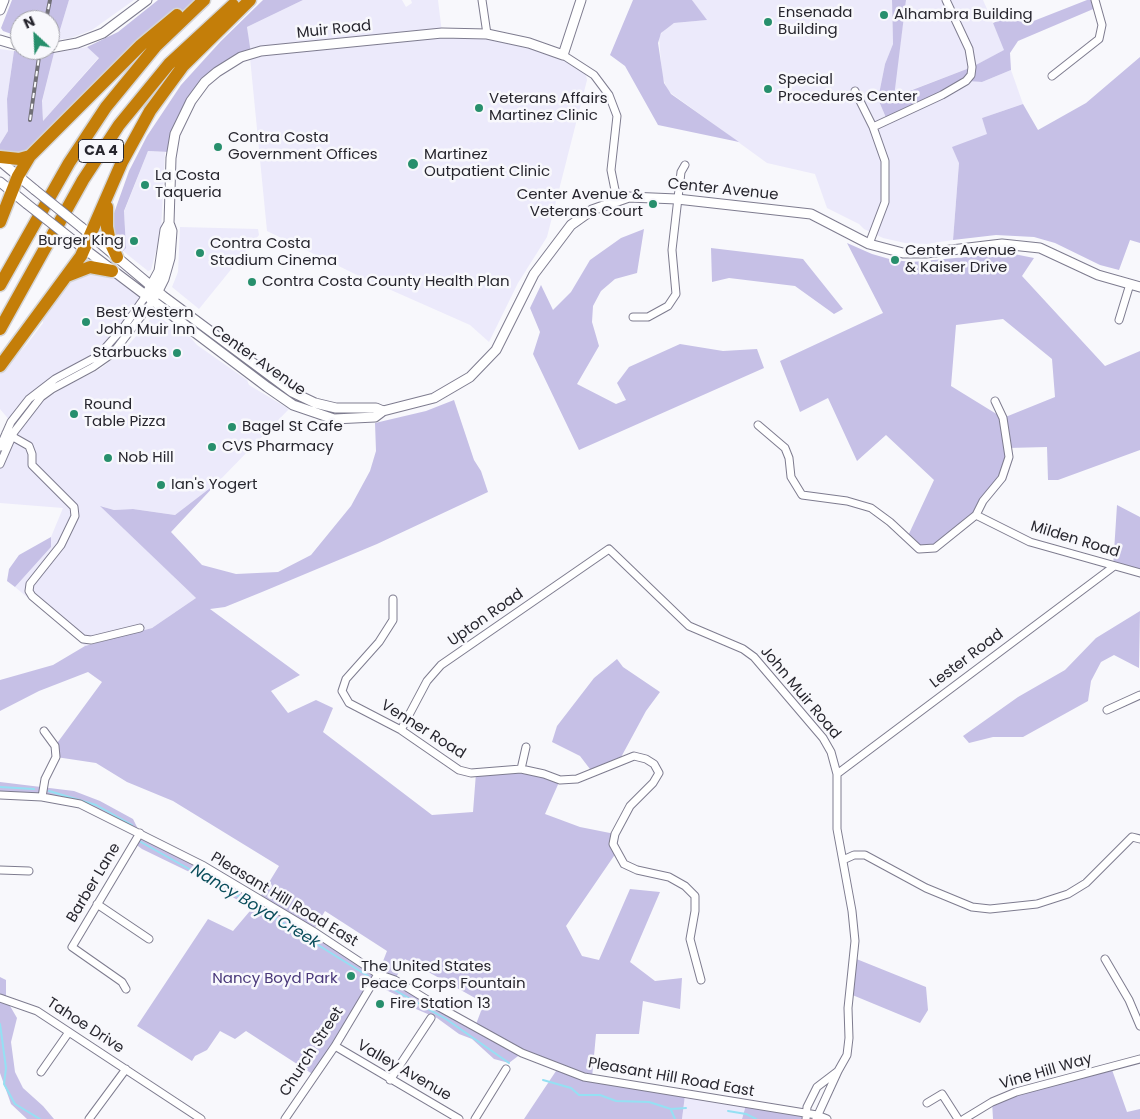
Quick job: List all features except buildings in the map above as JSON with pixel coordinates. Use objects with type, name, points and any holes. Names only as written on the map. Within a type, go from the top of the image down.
[{"type":"highway","points":[[0,222],[18,176],[30,156],[141,45],[166,24],[200,0]]},
{"type":"highway","name":"CA 4","points":[[0,286],[69,163],[106,107],[148,56],[204,0]]},
{"type":"highway","name":"CA 4","points":[[0,329],[80,186],[119,125],[173,60],[238,0]]},
{"type":"highway","points":[[0,366],[85,250],[122,162],[161,96],[189,60],[250,0]]},
{"type":"highway","points":[[0,157],[19,159],[30,156]]},
{"type":"highway","points":[[107,199],[107,227],[110,242],[117,257]]},
{"type":"highway","points":[[67,276],[90,267],[112,272]]},
{"type":"street","points":[[0,10],[4,0]]},
{"type":"street","points":[[60,47],[77,44],[103,33],[147,0]]},
{"type":"street","points":[[482,0],[487,34]]},
{"type":"street","points":[[581,0],[563,55],[594,76],[609,95],[617,116],[611,170],[617,200]]},
{"type":"street","points":[[873,127],[942,95],[966,82],[971,75],[972,67],[969,49],[946,0]]},
{"type":"street","points":[[1052,76],[1099,39],[1102,25],[1094,0]]},
{"type":"street","name":"Muir Road","points":[[149,299],[167,269],[172,246],[172,230],[168,224],[171,158],[176,134],[191,101],[205,82],[230,63],[261,51],[442,33],[487,34],[529,43],[563,55]]},
{"type":"street","points":[[855,91],[873,127],[885,161],[885,202],[869,244]]},
{"type":"street","name":"Center Avenue","points":[[0,161],[92,235],[155,289],[292,392],[315,403],[336,408],[376,408],[383,411]]},
{"type":"street","points":[[633,317],[648,317],[668,306],[676,294],[672,250],[680,172],[685,165]]},
{"type":"street","name":"Center Avenue","points":[[0,182],[112,272],[242,370],[293,405],[334,419],[375,417],[383,411],[434,398],[470,377],[496,350],[534,274],[557,242],[581,217],[617,200],[646,196],[811,214],[869,244],[903,252],[926,253],[982,246],[1020,245],[1040,248],[1098,275],[1140,287]]},
{"type":"street","points":[[1118,320],[1130,284]]},
{"type":"street","points":[[0,464],[19,410],[41,389],[98,356],[149,299]]},
{"type":"street","points":[[758,425],[785,448],[789,458],[792,477],[802,494],[811,498],[846,500],[871,508],[919,548],[935,548],[976,515],[983,501],[1002,478],[1009,457],[1003,418],[995,401]]},
{"type":"street","points":[[0,447],[9,434]]},
{"type":"street","points":[[9,434],[29,446],[32,454],[32,465],[74,507],[75,516],[61,545],[30,584],[29,591],[32,596],[84,639],[92,640],[140,628]]},
{"type":"street","name":"Milden Road","points":[[976,515],[1030,542],[1113,567],[1140,573]]},
{"type":"street","name":"Upton Road","points":[[401,730],[427,681],[442,665],[609,549]]},
{"type":"street","name":"John Muir Road","points":[[609,549],[688,626],[743,648],[754,658],[823,738],[831,752],[837,774],[837,828],[852,911],[854,958],[848,1008],[849,1038],[846,1055],[816,1117]]},
{"type":"street","name":"Lester Road","points":[[837,774],[1113,567]]},
{"type":"street","name":"Venner Road","points":[[393,599],[393,620],[379,642],[346,679],[342,690],[349,703],[401,730],[459,770],[476,773],[521,769],[560,780],[577,779],[634,756],[646,759],[654,764],[659,773],[654,783],[630,806],[615,834],[613,844],[624,864],[637,870],[669,877],[685,886],[695,896],[695,911],[690,939],[701,980]]},
{"type":"street","points":[[1107,710],[1140,695]]},
{"type":"street","points":[[42,797],[45,779],[56,758],[55,746],[44,731]]},
{"type":"street","points":[[521,769],[526,747]]},
{"type":"street","name":"Pleasant Hill Road East","points":[[0,795],[42,797],[80,804],[140,833],[260,900],[378,974],[395,980],[443,1010],[522,1053],[584,1077],[807,1116]]},
{"type":"street","name":"Barber Lane","points":[[126,989],[122,982],[72,947],[140,833]]},
{"type":"street","points":[[843,860],[854,855],[865,855],[926,888],[972,906],[990,909],[1037,904],[1068,894],[1086,884],[1132,837],[1140,839]]},
{"type":"street","points":[[0,870],[29,871]]},
{"type":"street","points":[[97,904],[149,939]]},
{"type":"street","points":[[1106,959],[1129,1000],[1140,1026]]},
{"type":"street","name":"Church Street","points":[[285,1119],[335,1046],[378,974]]},
{"type":"street","name":"Tahoe Drive","points":[[0,998],[37,1011],[201,1119]]},
{"type":"street","points":[[390,1080],[431,1018]]},
{"type":"street","points":[[41,1072],[69,1032]]},
{"type":"street","name":"Valley Avenue","points":[[335,1046],[390,1080],[460,1119]]},
{"type":"street","name":"Vine Hill Way","points":[[964,1119],[992,1102],[1016,1092],[1140,1059]]},
{"type":"street","points":[[89,1119],[126,1069]]},
{"type":"street","points":[[475,1119],[506,1069]]},
{"type":"street","points":[[827,1119],[807,1116],[807,1107],[817,1087],[838,1071]]},
{"type":"street","points":[[927,1103],[942,1094],[958,1119]]},
{"type":"shaded area","points":[[69,0],[134,0],[92,30],[71,38],[60,40],[60,30]]},
{"type":"shaded area","name":"Martinez Outpatient Clinic","points":[[303,0],[402,0],[406,7],[412,3],[411,0],[438,0],[442,33],[487,34],[563,55],[585,70],[587,80],[547,237],[518,283],[489,342],[470,325],[357,275],[267,231],[247,27]]},
{"type":"shaded area","points":[[692,0],[892,0],[893,44],[885,64],[878,99],[887,120],[966,81],[982,82],[1011,70],[1023,104],[982,118],[988,134],[959,163],[953,240],[927,244],[905,243],[883,238],[864,229],[859,224],[827,208],[815,174],[767,163],[668,91],[662,76],[659,37],[665,28],[674,23],[706,20]]},
{"type":"shaded area","points":[[906,0],[983,0],[1005,50],[972,67],[893,97]]},
{"type":"shaded area","points":[[87,47],[99,57],[43,121],[42,102],[52,60],[60,60],[60,52]]},
{"type":"shaded area","points":[[0,49],[10,50],[10,60],[13,60],[7,99],[8,131],[0,144]]},
{"type":"shaded area","points":[[148,151],[165,152],[161,232],[151,270],[148,271],[123,251],[126,247],[124,212]]},
{"type":"shaded area","points":[[180,227],[258,229],[259,235],[199,309],[172,287],[178,272]]},
{"type":"shaded area","points":[[103,269],[145,297],[110,344],[41,389],[11,422],[0,409],[0,374],[43,323],[42,309],[67,276]]},
{"type":"shaded area","points":[[153,316],[159,317],[184,335],[190,337],[197,345],[247,380],[249,385],[289,409],[218,482],[175,515],[133,509],[114,510],[101,506],[196,598],[152,628],[85,646],[15,587],[51,547],[51,537],[63,508],[0,503],[0,464],[8,441],[41,402],[66,386],[100,369],[126,348]]},
{"type":"shaded area","points":[[685,1095],[746,1105],[742,1119],[682,1119]]},
{"type":"green space","points":[[12,0],[69,0],[60,30],[60,10],[10,10],[10,33],[3,31],[1,28]]},
{"type":"green space","points":[[158,0],[200,0],[178,15],[30,156],[0,157],[0,144],[8,131],[7,99],[13,60],[52,60],[42,101],[43,121],[99,58],[87,47],[118,32]]},
{"type":"green space","points":[[263,0],[303,0],[247,27],[251,54],[205,82],[169,152],[148,151],[124,211],[126,248],[123,251],[113,237],[113,216],[129,171],[147,136],[181,85],[221,41]]},
{"type":"green space","points":[[633,0],[692,0],[707,20],[674,23],[661,33],[658,43],[664,83],[671,94],[739,142],[658,125],[625,66],[610,55]]},
{"type":"green space","points":[[892,0],[906,0],[894,97],[972,67],[1004,50],[993,23],[1009,16],[1031,22],[1087,0],[1095,0],[1098,7],[1018,41],[1010,53],[1011,70],[982,82],[966,81],[887,120],[878,99],[885,64],[893,44]]},
{"type":"green space","points":[[1140,57],[1140,243],[1130,240],[1119,270],[1100,265],[1055,243],[1034,237],[996,235],[953,240],[959,163],[952,147],[987,134],[982,118],[1023,104],[1038,130],[1086,103]]},
{"type":"green space","points":[[644,229],[637,273],[615,279],[601,291],[593,306],[592,322],[599,346],[577,384],[616,404],[626,400],[617,383],[629,367],[680,344],[723,351],[757,349],[764,368],[579,450],[533,354],[540,332],[530,308],[541,285],[553,310],[571,292],[590,260],[621,238]]},
{"type":"green space","points":[[847,243],[872,254],[893,260],[912,262],[1009,253],[1034,258],[1022,276],[1105,366],[1140,351],[1140,450],[1058,480],[1048,480],[1047,447],[1008,448],[1002,478],[976,515],[935,548],[919,549],[907,538],[934,480],[886,435],[857,461],[828,398],[800,412],[780,361],[883,313]],"holes":[[[1003,319],[1052,359],[1055,397],[1003,418],[951,386],[956,325]]]},
{"type":"green space","points":[[711,248],[803,259],[843,309],[834,314],[795,286],[729,278],[712,282]]},
{"type":"green space","name":"Nancy Boyd Park","points":[[454,400],[474,460],[481,471],[488,492],[377,544],[225,607],[210,609],[300,675],[271,691],[288,713],[316,700],[333,708],[323,732],[432,815],[473,812],[476,773],[521,769],[560,780],[545,814],[580,827],[615,834],[616,853],[566,926],[582,956],[599,960],[630,889],[660,892],[630,962],[655,981],[682,978],[680,1009],[643,1001],[639,1034],[596,1034],[592,1078],[685,1095],[682,1119],[524,1119],[558,1068],[522,1053],[509,1063],[494,1059],[472,1039],[459,1034],[437,1018],[416,1009],[401,997],[373,984],[314,1075],[246,1031],[235,1039],[220,1031],[207,1050],[195,1056],[192,1061],[137,1026],[208,919],[233,931],[255,905],[251,907],[219,890],[210,882],[142,849],[134,843],[140,833],[204,866],[245,895],[256,900],[260,897],[279,866],[173,801],[127,782],[96,763],[56,757],[55,746],[102,682],[88,672],[39,691],[0,711],[0,680],[53,665],[85,646],[152,628],[196,598],[100,506],[114,510],[133,509],[175,515],[218,482],[171,532],[202,565],[236,574],[278,572],[311,555],[351,506],[370,471],[376,451],[375,423],[426,411]],"holes":[[[325,911],[387,951],[378,974],[313,931]],[[405,959],[484,1003],[475,1027],[395,980]]]},
{"type":"green space","points":[[1117,505],[1140,517],[1140,573],[1113,567]]},
{"type":"green space","points":[[51,537],[51,547],[15,587],[7,581],[9,569],[19,555]]},
{"type":"green space","points":[[1140,611],[1139,668],[1114,655],[1101,662],[1091,681],[1088,701],[1023,737],[993,737],[969,743],[963,736],[1018,697],[1065,670],[1096,638]]},
{"type":"green space","points":[[617,659],[623,667],[660,692],[646,711],[619,761],[593,773],[580,756],[552,742],[557,726],[594,678]]},
{"type":"green space","points":[[0,782],[74,791],[100,801],[133,819],[140,833],[80,804],[0,795]]},
{"type":"green space","points":[[854,958],[926,987],[928,1010],[920,1023],[850,994]]},
{"type":"green space","points":[[0,977],[6,980],[6,999],[17,1018],[11,1042],[15,1072],[23,1088],[54,1119],[27,1119],[11,1104],[0,1073]]},
{"type":"green space","points":[[1111,1067],[1127,1112],[1140,1109],[1140,1119],[993,1119],[992,1102]]},
{"type":"green space","points":[[746,1105],[807,1114],[806,1119],[742,1119]]},
{"type":"waterway","name":"Nancy Boyd Creek","points":[[0,787],[34,789]]},
{"type":"waterway","name":"Nancy Boyd Creek","points":[[49,791],[96,805],[132,825]]},
{"type":"waterway","name":"Nancy Boyd Creek","points":[[139,841],[191,870],[212,879],[221,887],[244,899],[368,976]]},
{"type":"waterway","name":"Nancy Boyd Creek","points":[[382,983],[446,1019],[509,1063]]},
{"type":"waterway","points":[[0,1024],[6,1068],[4,1084],[15,1104],[40,1119]]},
{"type":"waterway","name":"Nancy Boyd Creek","points":[[543,1080],[571,1088],[579,1095],[600,1095],[616,1101],[649,1102],[671,1109],[686,1108]]},
{"type":"waterway","points":[[671,1110],[675,1119]]},
{"type":"waterway","name":"Nancy Boyd Creek","points":[[728,1111],[746,1114],[756,1119]]},
{"type":"railway","points":[[48,10],[50,0]]},
{"type":"railway","points":[[30,120],[39,60]]},
{"type":"place","name":"Alhambra Building","points":[[884,15]]},
{"type":"place","name":"Ensenada Building","points":[[768,22]]},
{"type":"place","name":"Special Procedures Center","points":[[768,89]]},
{"type":"place","name":"Veterans Affairs Martinez Clinic","points":[[479,108]]},
{"type":"place","name":"Contra Costa Government Offices","points":[[218,147]]},
{"type":"place","name":"Martinez Outpatient Clinic","points":[[413,164]]},
{"type":"place","name":"La Costa Taqueria","points":[[145,185]]},
{"type":"place","name":"Center Avenue & Veterans Court","points":[[653,204]]},
{"type":"place","name":"Burger King","points":[[134,241]]},
{"type":"place","name":"Contra Costa Stadium Cinema","points":[[200,253]]},
{"type":"place","name":"Center Avenue & Kaiser Drive","points":[[895,260]]},
{"type":"place","name":"Contra Costa County Health Plan","points":[[252,282]]},
{"type":"place","name":"Best Western John Muir Inn","points":[[86,322]]},
{"type":"place","name":"Starbucks","points":[[177,353]]},
{"type":"place","name":"Round Table Pizza","points":[[74,414]]},
{"type":"place","name":"Bagel St Cafe","points":[[232,427]]},
{"type":"place","name":"CVS Pharmacy","points":[[212,447]]},
{"type":"place","name":"Nob Hill","points":[[108,458]]},
{"type":"place","name":"Ian's Yogert","points":[[161,485]]},
{"type":"place","name":"The United States Peace Corps Fountain","points":[[351,976]]},
{"type":"place","name":"Fire Station 13","points":[[380,1004]]}]
